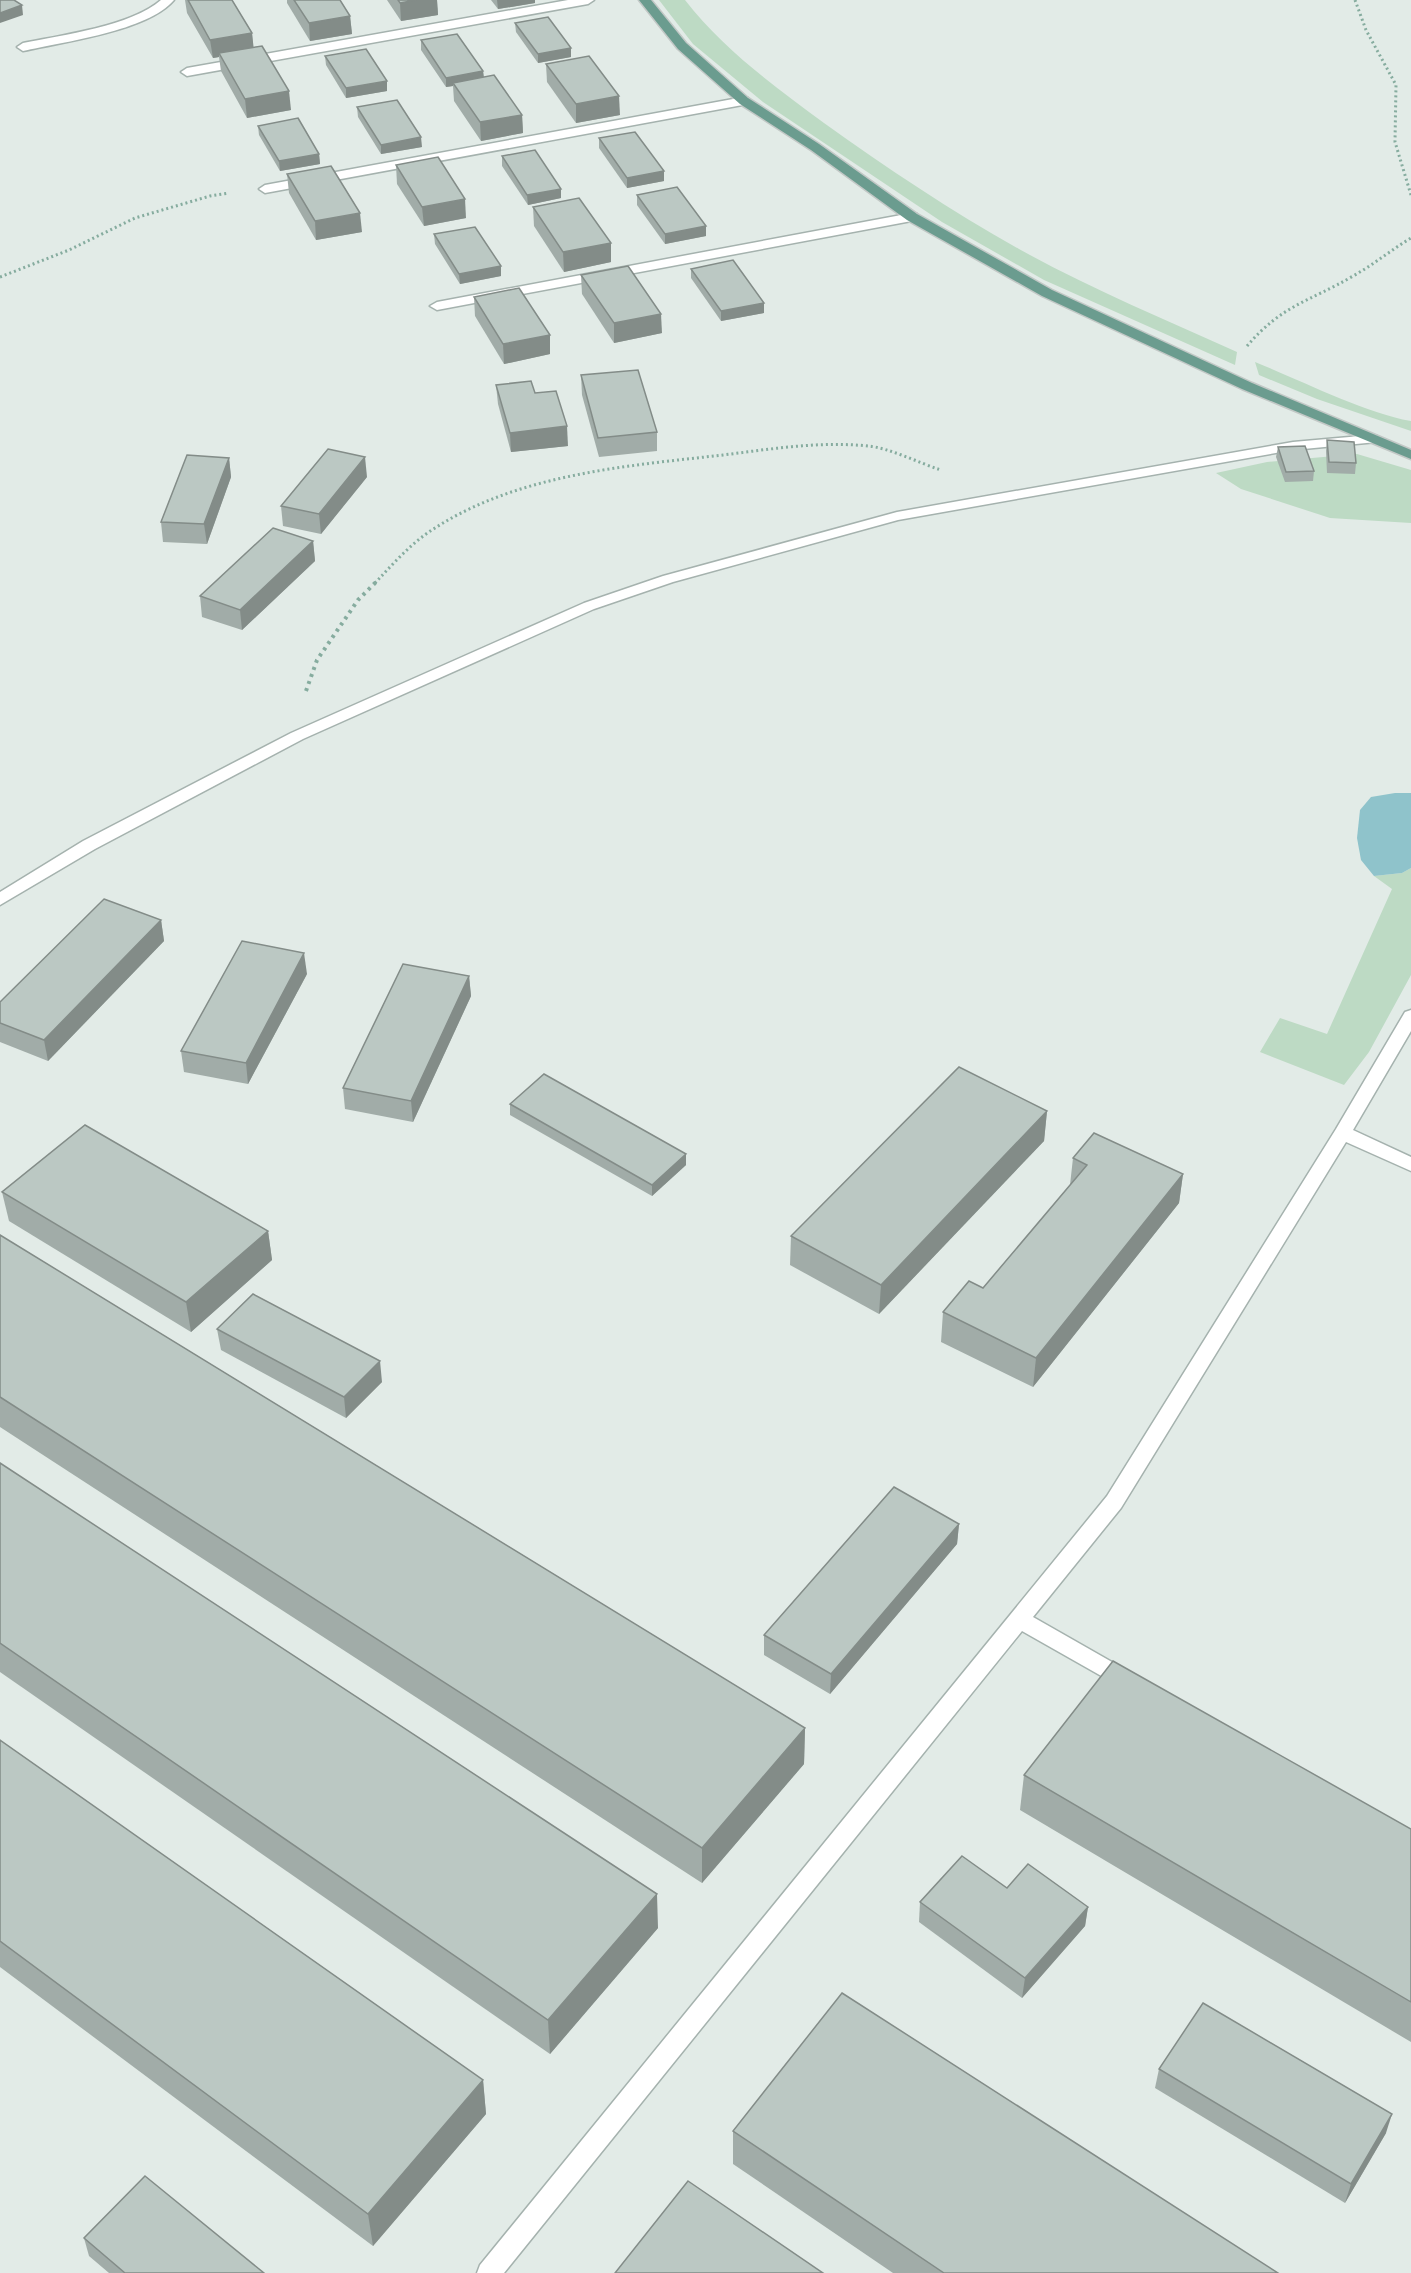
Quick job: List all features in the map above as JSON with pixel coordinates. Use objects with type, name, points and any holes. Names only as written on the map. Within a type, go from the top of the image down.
[{"type":"main road","points":[[645,0],[682,46],[744,101],[815,147],[912,217],[1047,293],[1247,386],[1411,455]]},
{"type":"street","points":[[23,47],[102,30],[153,13],[168,0]]},
{"type":"street","points":[[187,72],[588,0]]},
{"type":"street","points":[[265,189],[744,101]]},
{"type":"street","points":[[437,306],[912,217]]},
{"type":"street","points":[[0,900],[89,846],[297,736],[589,606],[668,579],[897,516],[1293,446],[1372,439]]},
{"type":"street","points":[[489,2273],[1114,1503],[1343,1133],[1411,1016]]},
{"type":"street","points":[[1343,1133],[1411,1165]]},
{"type":"street","points":[[1020,1620],[1143,1689]]},
{"type":"path","points":[[1355,0],[1366,30],[1396,85],[1395,142],[1411,195]]},
{"type":"path","points":[[0,277],[69,250],[135,218],[210,196],[265,189]]},
{"type":"path","points":[[1247,386],[1243,352],[1262,327],[1285,308],[1352,276],[1411,238]]},
{"type":"path","points":[[297,736],[304,697],[317,660],[358,600],[404,553],[434,528],[479,505],[529,487],[611,468],[814,444],[870,446],[944,471]]},
{"type":"green space","points":[[659,0],[685,0],[716,35],[768,81],[895,173],[994,235],[1072,277],[1237,352],[1235,365],[1044,280],[942,222],[763,102],[693,44]]},
{"type":"green space","points":[[1255,362],[1373,411],[1411,421],[1411,431],[1317,399],[1259,375]]},
{"type":"green space","points":[[1357,454],[1411,470],[1411,523],[1330,518],[1241,489],[1216,473],[1267,462]]},
{"type":"green space","points":[[1411,868],[1411,975],[1369,1052],[1344,1085],[1260,1052],[1280,1018],[1327,1034],[1392,889],[1374,876],[1402,873]]},
{"type":"water","points":[[1411,793],[1411,868],[1402,873],[1374,876],[1361,860],[1357,838],[1360,810],[1371,797]]},
{"type":"building","points":[[0,0],[14,0],[22,5],[0,13]]},
{"type":"building","points":[[188,0],[232,0],[252,33],[210,40]]},
{"type":"building","points":[[294,0],[340,0],[350,16],[309,23]]},
{"type":"building","points":[[398,0],[416,0],[400,3]]},
{"type":"building","points":[[548,17],[571,48],[538,54],[515,23]]},
{"type":"building","points":[[457,34],[483,71],[446,78],[421,40]]},
{"type":"building","points":[[262,46],[289,91],[245,99],[219,53]]},
{"type":"building","points":[[366,49],[387,81],[346,88],[325,56]]},
{"type":"building","points":[[589,56],[619,96],[576,104],[546,64]]},
{"type":"building","points":[[494,75],[522,115],[480,122],[453,83]]},
{"type":"building","points":[[397,100],[421,137],[381,145],[357,107]]},
{"type":"building","points":[[298,118],[319,154],[279,161],[258,126]]},
{"type":"building","points":[[635,132],[664,171],[627,178],[599,138]]},
{"type":"building","points":[[535,150],[561,189],[527,195],[502,156]]},
{"type":"building","points":[[438,157],[465,199],[422,207],[396,165]]},
{"type":"building","points":[[331,166],[360,213],[315,221],[287,174]]},
{"type":"building","points":[[677,187],[706,226],[665,234],[637,195]]},
{"type":"building","points":[[579,198],[611,243],[563,252],[533,207]]},
{"type":"building","points":[[475,227],[501,266],[459,274],[434,234]]},
{"type":"building","points":[[733,260],[764,303],[721,311],[691,269]]},
{"type":"building","points":[[628,266],[661,314],[614,323],[581,275]]},
{"type":"building","points":[[519,288],[550,335],[503,344],[474,297]]},
{"type":"building","points":[[638,370],[657,432],[598,438],[581,375]]},
{"type":"building","points":[[531,381],[535,393],[556,391],[567,426],[510,433],[496,385]]},
{"type":"building","points":[[1327,440],[1354,442],[1356,463],[1329,462]]},
{"type":"building","points":[[1305,446],[1314,471],[1286,472],[1278,447]]},
{"type":"building","points":[[328,449],[365,457],[319,514],[281,506]]},
{"type":"building","points":[[187,455],[229,458],[204,524],[161,522]]},
{"type":"building","points":[[273,528],[313,541],[240,610],[200,596]]},
{"type":"building","points":[[104,899],[161,920],[44,1040],[0,1023],[0,1002]]},
{"type":"building","points":[[242,941],[304,953],[246,1063],[181,1051]]},
{"type":"building","points":[[403,964],[469,976],[411,1101],[343,1088]]},
{"type":"building","points":[[959,1067],[1047,1111],[881,1285],[791,1236]]},
{"type":"building","points":[[544,1074],[686,1154],[652,1185],[510,1104]]},
{"type":"building","points":[[85,1125],[268,1231],[186,1302],[2,1192]]},
{"type":"building","points":[[1094,1133],[1183,1174],[1036,1358],[943,1312],[969,1281],[983,1288],[1087,1165],[1073,1158]]},
{"type":"building","points":[[0,1235],[805,1728],[702,1848],[0,1397]]},
{"type":"building","points":[[253,1294],[380,1361],[344,1397],[217,1329]]},
{"type":"building","points":[[0,1463],[657,1894],[548,2020],[0,1643]]},
{"type":"building","points":[[894,1487],[959,1524],[831,1674],[764,1635]]},
{"type":"building","points":[[1113,1661],[1411,1829],[1411,2002],[1024,1775]]},
{"type":"building","points":[[0,1740],[483,2080],[368,2214],[0,1941]]},
{"type":"building","points":[[962,1856],[1007,1888],[1028,1864],[1088,1907],[1025,1978],[920,1902]]},
{"type":"building","points":[[842,1993],[1278,2273],[944,2273],[733,2131]]},
{"type":"building","points":[[1203,2003],[1392,2114],[1351,2184],[1159,2069]]},
{"type":"building","points":[[145,2176],[264,2273],[125,2273],[84,2238]]},
{"type":"building","points":[[688,2181],[823,2273],[615,2273]]}]
